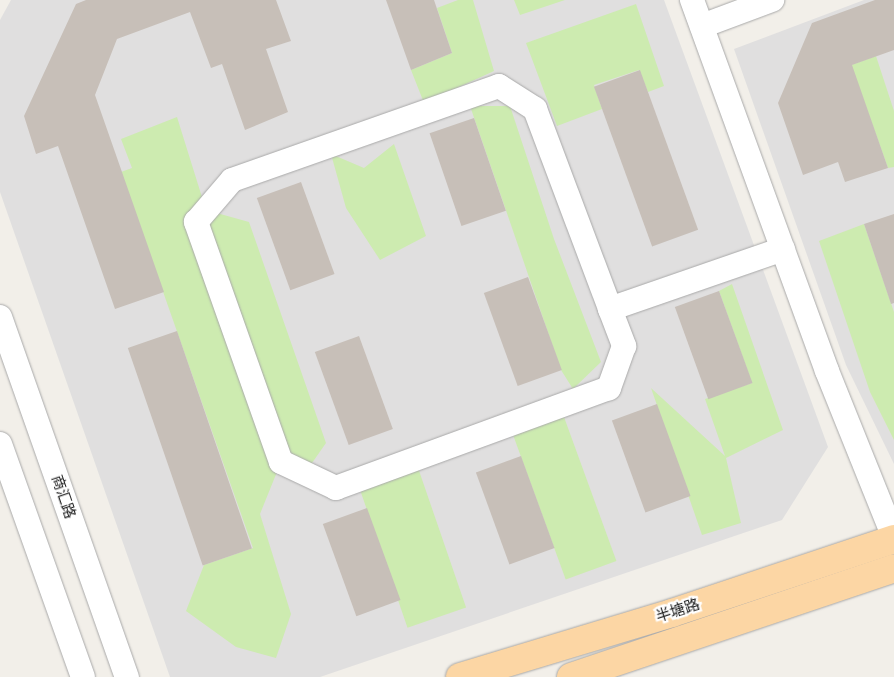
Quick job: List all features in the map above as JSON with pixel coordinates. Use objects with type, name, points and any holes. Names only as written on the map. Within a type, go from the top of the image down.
[{"type":"main road","name":"半塘路","points":[[460,677],[672,613],[894,538]]},
{"type":"main road","name":"半塘路","points":[[571,677],[894,568]]},
{"type":"street","points":[[692,0],[827,371],[894,538]]},
{"type":"street","points":[[702,26],[772,0]]},
{"type":"street","points":[[499,86],[535,109],[610,309],[624,346],[608,388],[336,488],[281,462],[196,222],[232,180],[499,86]]},
{"type":"street","points":[[610,309],[783,249]]},
{"type":"street","name":"商汇路","points":[[0,317],[127,677]]},
{"type":"street","points":[[0,444],[82,677]]},
{"type":"shaded area","points":[[11,0],[664,0],[828,447],[782,520],[320,677],[170,677],[0,192],[0,20]]},
{"type":"shaded area","points":[[864,0],[894,0],[894,464],[846,365],[734,49]]},
{"type":"green space","points":[[458,0],[473,0],[494,71],[424,103],[411,70],[452,53],[437,8]]},
{"type":"green space","points":[[514,0],[565,0],[520,15]]},
{"type":"green space","points":[[636,4],[664,86],[648,92],[639,70],[594,85],[602,109],[557,126],[526,43]]},
{"type":"green space","points":[[876,56],[894,111],[894,167],[888,168],[851,65]]},
{"type":"green space","points":[[470,106],[510,106],[554,239],[601,362],[573,389],[561,370]]},
{"type":"green space","points":[[177,117],[206,210],[249,222],[326,443],[305,473],[281,462],[260,514],[291,614],[276,658],[236,647],[186,611],[204,565],[253,548],[121,172],[132,168],[121,139]]},
{"type":"green space","points":[[394,144],[426,236],[380,260],[346,208],[331,154],[364,168]]},
{"type":"green space","points":[[864,224],[894,312],[894,440],[870,392],[819,241]]},
{"type":"green space","points":[[732,284],[783,430],[726,458],[741,523],[702,535],[651,388],[725,456],[705,399],[752,383],[719,291]]},
{"type":"green space","points":[[560,406],[616,561],[566,580],[509,424]]},
{"type":"green space","points":[[415,459],[466,607],[407,628],[356,479]]},
{"type":"building","points":[[86,0],[276,0],[291,41],[266,49],[288,112],[245,130],[222,64],[211,68],[190,12],[117,39],[95,95],[164,292],[115,309],[58,146],[36,154],[24,116],[76,4]]},
{"type":"building","points":[[386,0],[434,0],[452,53],[411,70]]},
{"type":"building","points":[[875,0],[894,0],[894,50],[852,65],[888,168],[845,182],[838,162],[803,175],[778,103],[812,23]]},
{"type":"building","points":[[640,70],[698,230],[652,247],[594,87]]},
{"type":"building","points":[[474,118],[506,211],[461,226],[430,133]]},
{"type":"building","points":[[301,182],[335,274],[290,290],[257,198]]},
{"type":"building","points":[[894,214],[894,303],[891,304],[864,224]]},
{"type":"building","points":[[528,277],[562,370],[518,386],[484,293]]},
{"type":"building","points":[[719,291],[753,383],[708,399],[675,307]]},
{"type":"building","points":[[177,331],[252,548],[203,565],[128,348]]},
{"type":"building","points":[[359,336],[393,429],[349,445],[315,352]]},
{"type":"building","points":[[657,404],[691,496],[645,513],[612,420]]},
{"type":"building","points":[[521,456],[555,548],[509,565],[476,472]]},
{"type":"building","points":[[367,508],[401,600],[356,616],[323,524]]}]
